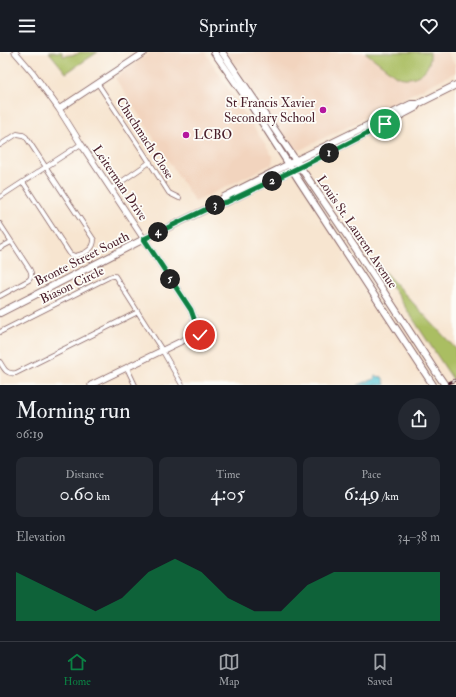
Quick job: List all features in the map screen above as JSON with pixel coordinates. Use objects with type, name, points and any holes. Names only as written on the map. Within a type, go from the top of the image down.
[{"type":"main road","name":"Louis St. Laurent Avenue","points":[[214,52],[249,102],[433,385]]},
{"type":"main road","name":"Louis St. Laurent Avenue","points":[[222,52],[356,249],[445,385]]},
{"type":"main road","name":"Bronte Street South","points":[[0,313],[144,239],[217,204],[227,202],[301,167],[456,85]]},
{"type":"main road","name":"Bronte Street South","points":[[217,204],[224,197],[296,161],[411,104],[418,104]]},
{"type":"street","name":"Leiterman Drive","points":[[15,52],[33,73],[58,109],[191,310],[197,332],[162,350]]},
{"type":"street","points":[[58,109],[145,52]]},
{"type":"street","name":"Chuchmach Close","points":[[98,84],[169,193],[179,198]]},
{"type":"street","points":[[0,145],[17,134],[23,134],[26,137],[94,240],[94,244],[90,250],[75,256],[70,254],[23,182]]},
{"type":"street","points":[[0,197],[81,144]]},
{"type":"street","points":[[111,189],[150,162]]},
{"type":"street","points":[[0,224],[32,274],[29,280],[25,283],[0,296]]},
{"type":"street","points":[[0,248],[12,242]]},
{"type":"street","name":"Biason Circle","points":[[0,332],[114,276],[162,350],[182,385]]},
{"type":"street","points":[[0,362],[5,370],[12,374],[16,373],[138,312]]},
{"type":"street","points":[[91,385],[162,350]]},
{"type":"street","points":[[127,368],[135,385]]},
{"type":"street","points":[[103,379],[106,385]]},
{"type":"shaded area","points":[[151,52],[205,52],[273,157],[272,164],[195,202],[115,78]]},
{"type":"shaded area","name":"St Francis Xavier Secondary School","points":[[226,52],[447,52],[456,66],[456,72],[300,150],[293,148]]},
{"type":"green space","points":[[49,52],[62,52],[63,56],[78,54],[79,52],[98,52],[66,73]]},
{"type":"green space","points":[[365,52],[430,52],[430,59],[425,70],[420,74],[415,77],[403,78],[396,76]]},
{"type":"green space","points":[[376,263],[456,349],[456,384]]},
{"type":"water","points":[[375,376],[382,377],[385,385],[358,385],[375,379]]},
{"type":"railway","points":[[444,385],[456,380]]},
{"type":"place","name":"St Francis Xavier Secondary School","points":[[323,110]]},
{"type":"place","name":"LCBO","points":[[186,135]]},
{"type":"route","points":[[200,335],[201,331],[198,330],[191,310],[144,239],[217,204],[227,202],[293,171],[385,124]]}]
